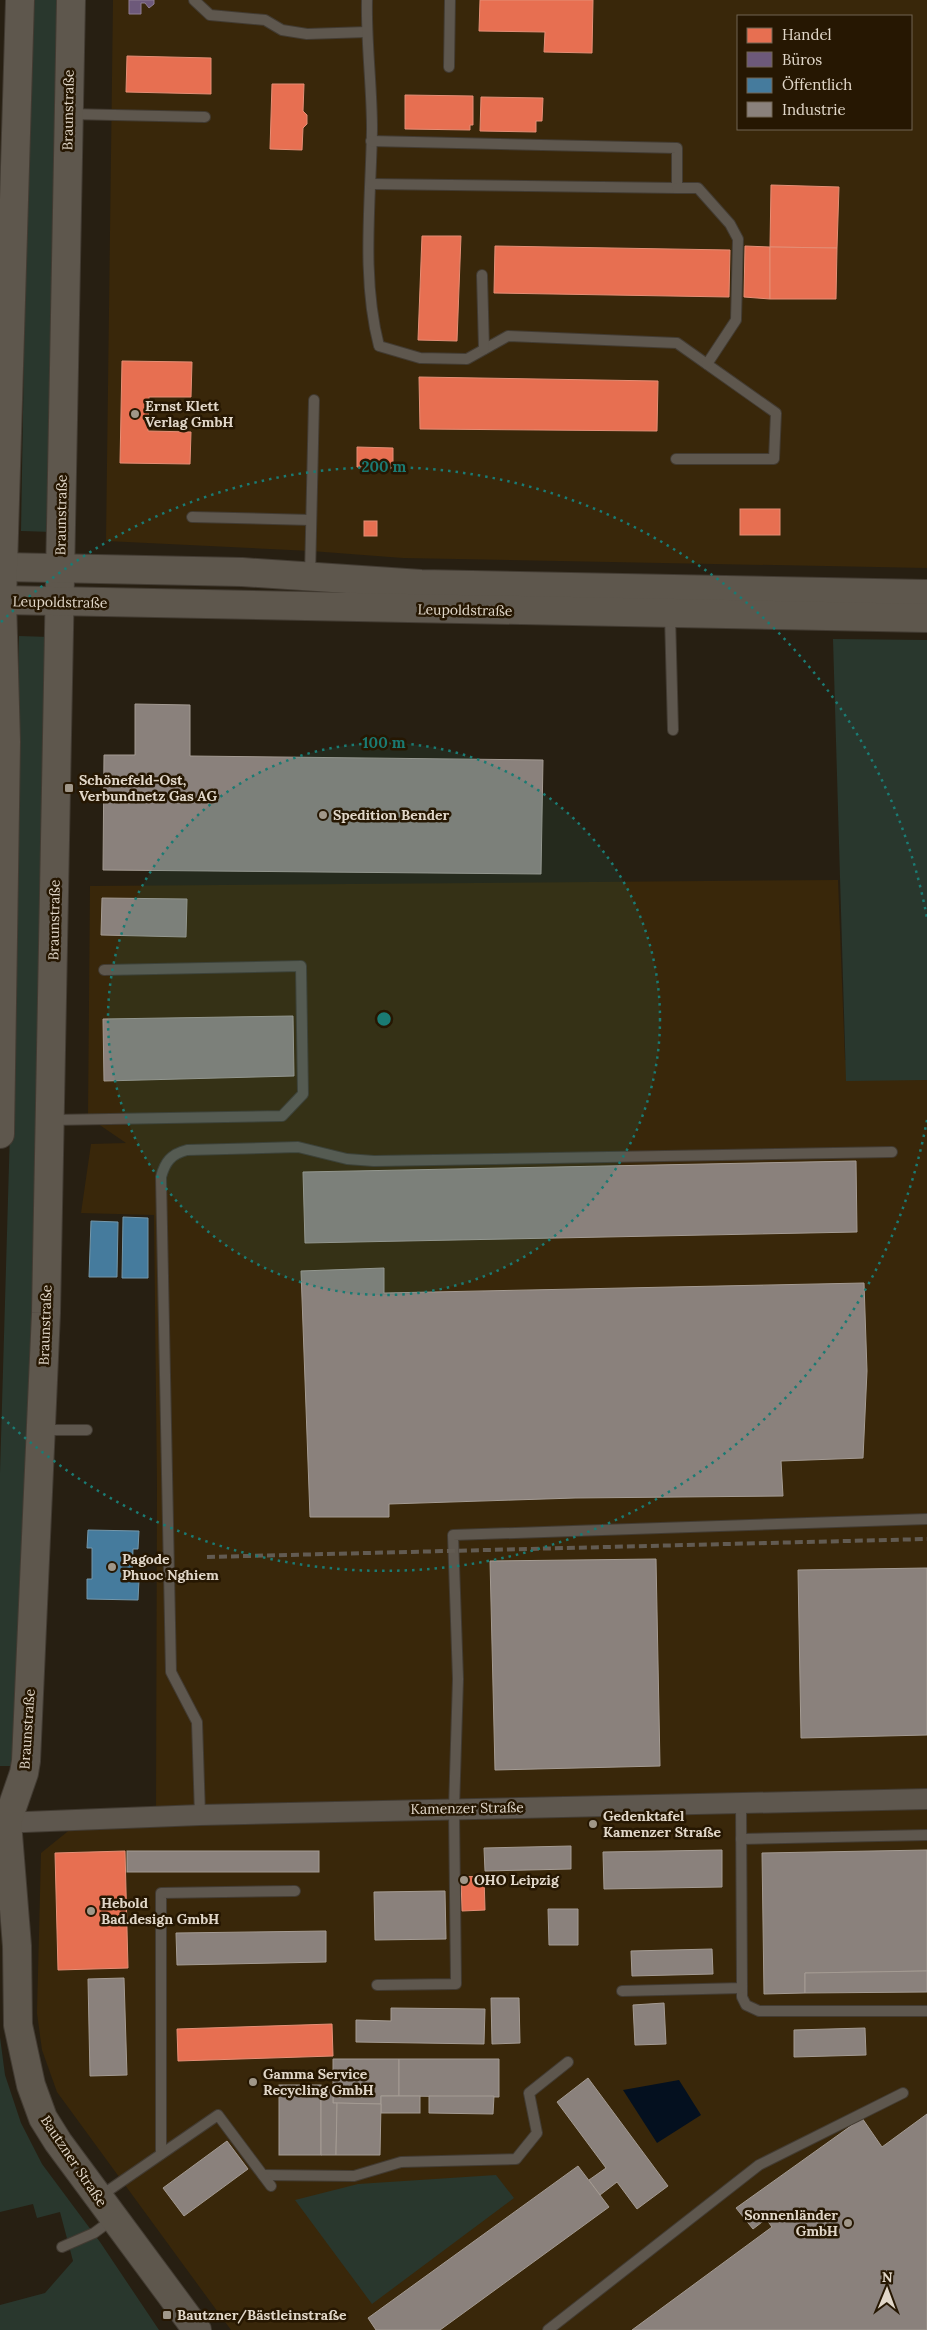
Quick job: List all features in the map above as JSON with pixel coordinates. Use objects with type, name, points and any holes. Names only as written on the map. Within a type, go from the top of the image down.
[{"type":"main road","points":[[0,1134],[2,600],[20,0]]},
{"type":"main road","name":"Braunstraße","points":[[2,1819],[24,1773],[26,1761],[42,1430],[50,1120],[71,0]]},
{"type":"main road","name":"Leupoldstraße","points":[[3,567],[310,576],[421,584],[927,594]]},
{"type":"main road","name":"Leupoldstraße","points":[[2,600],[927,618]]},
{"type":"main road","name":"Bautzner Straße","points":[[2,1819],[17,1946],[18,2025],[23,2056],[43,2118],[106,2208],[197,2330]]},
{"type":"street","name":"Kamenzer Straße","points":[[2,1819],[927,1798]]},
{"type":"lane","points":[[194,0],[210,15],[265,20],[282,30],[307,34],[367,32]]},
{"type":"lane","points":[[367,0],[367,32],[372,87],[368,285],[373,324],[379,346],[420,358],[467,359],[508,336],[677,343],[776,413],[774,459],[676,459]]},
{"type":"lane","points":[[449,67],[450,0]]},
{"type":"lane","points":[[68,114],[205,117]]},
{"type":"lane","points":[[372,141],[677,148],[677,188]]},
{"type":"lane","points":[[371,184],[698,188],[730,224],[738,239],[736,320],[707,364]]},
{"type":"lane","points":[[482,275],[484,349]]},
{"type":"lane","points":[[310,576],[314,400]]},
{"type":"lane","points":[[192,517],[311,520]]},
{"type":"lane","points":[[670,614],[672,730]]},
{"type":"lane","points":[[50,1120],[282,1116],[303,1094],[301,966],[104,970]]},
{"type":"lane","points":[[200,1815],[197,1722],[171,1672],[161,1177],[169,1159],[178,1152],[187,1150],[298,1147],[347,1159],[374,1160],[892,1152]]},
{"type":"lane","points":[[42,1430],[87,1430]]},
{"type":"lane","points":[[377,1985],[456,1984],[454,1809],[458,1679],[453,1535],[927,1519]]},
{"type":"lane","points":[[741,1803],[742,1997],[746,2005],[759,2011],[927,2012]]},
{"type":"lane","points":[[741,1839],[927,1835]]},
{"type":"lane","points":[[161,2154],[161,1893],[295,1891]]},
{"type":"lane","points":[[622,1991],[742,1988]]},
{"type":"lane","points":[[263,2175],[354,2176],[401,2162],[516,2159],[537,2133],[529,2093],[568,2062]]},
{"type":"lane","points":[[548,2330],[759,2165],[903,2093]]},
{"type":"lane","points":[[62,2247],[94,2233],[106,2208],[161,2154],[218,2115],[272,2186]]},
{"type":"shaded area","points":[[113,0],[927,0],[927,568],[403,558],[311,551],[106,541]]},
{"type":"shaded area","points":[[838,880],[845,1060],[927,1061],[927,2330],[231,2330],[57,2092],[42,2050],[37,2013],[41,1853],[72,1828],[156,1812],[157,1486],[154,1215],[81,1213],[91,1144],[126,1143],[88,1117],[90,886]]},
{"type":"green space","points":[[30,0],[62,0],[53,532],[21,531]]},
{"type":"green space","points":[[19,636],[50,637],[37,1283],[16,1766],[0,1766],[0,1473],[11,1096]]},
{"type":"green space","points":[[833,639],[927,640],[927,1080],[846,1081]]},
{"type":"green space","points":[[0,2037],[5,2075],[21,2123],[42,2164],[100,2242],[159,2330],[0,2330],[0,2305],[45,2293],[73,2261],[60,2212],[37,2218],[33,2204],[0,2212]]},
{"type":"green space","points":[[496,2175],[514,2198],[372,2304],[295,2200],[358,2184]]},
{"type":"water","points":[[679,2080],[701,2115],[657,2143],[623,2090]]},
{"type":"building: Handel","points":[[480,0],[593,0],[592,53],[544,52],[545,32],[479,31]]},
{"type":"building: Handel","points":[[127,56],[211,58],[211,94],[126,92]]},
{"type":"building: Handel","points":[[272,84],[304,84],[303,111],[307,115],[307,124],[303,128],[302,150],[270,149]]},
{"type":"building: Handel","points":[[405,95],[473,96],[473,125],[470,125],[470,130],[405,129]]},
{"type":"building: Handel","points":[[481,97],[543,98],[542,121],[536,121],[536,132],[480,131]]},
{"type":"building: Handel","points":[[771,185],[839,187],[837,248],[770,247]]},
{"type":"building: Handel","points":[[422,236],[461,236],[457,341],[418,340]]},
{"type":"building: Handel","points":[[495,246],[730,250],[729,297],[494,293]]},
{"type":"building: Handel","points":[[745,246],[770,247],[770,299],[744,297]]},
{"type":"building: Handel","points":[[770,247],[837,248],[836,299],[770,299]]},
{"type":"building: Handel","name":"Ernst Klett Verlag GmbH","points":[[122,361],[192,362],[191,397],[149,397],[148,431],[191,432],[190,464],[120,463]]},
{"type":"building: Handel","points":[[419,377],[658,381],[657,431],[420,429]]},
{"type":"building: Handel","points":[[357,447],[393,448],[393,468],[357,467]]},
{"type":"building: Handel","points":[[740,509],[780,509],[780,535],[740,535]]},
{"type":"building: Handel","points":[[364,521],[377,521],[377,536],[364,536]]},
{"type":"building: Handel","name":"Hebold Bad.design GmbH","points":[[125,1851],[128,1968],[58,1970],[55,1853]]},
{"type":"building: Handel","points":[[484,1876],[485,1910],[462,1911],[461,1877]]},
{"type":"building: Handel","points":[[332,2024],[333,2056],[178,2061],[177,2029]]},
{"type":"building: Büros","points":[[129,0],[154,0],[154,4],[149,8],[145,3],[141,3],[141,14],[129,14]]},
{"type":"building: Öffentlich","points":[[123,1217],[148,1218],[148,1278],[122,1278]]},
{"type":"building: Öffentlich","points":[[91,1221],[118,1222],[117,1277],[89,1277]]},
{"type":"building: Öffentlich","points":[[88,1530],[139,1531],[138,1549],[133,1549],[132,1579],[139,1580],[138,1600],[87,1599],[87,1579],[92,1579],[92,1548],[87,1548]]},
{"type":"building: Industrie","name":"Spedition Bender","points":[[135,704],[190,705],[190,756],[543,760],[541,874],[103,870],[104,755],[135,755]]},
{"type":"building: Industrie","points":[[102,898],[187,899],[186,937],[101,935]]},
{"type":"building: Industrie","points":[[293,1016],[294,1076],[104,1081],[103,1019]]},
{"type":"building: Industrie","points":[[856,1161],[857,1232],[305,1243],[303,1172]]},
{"type":"building: Industrie","points":[[384,1268],[384,1293],[864,1283],[867,1371],[863,1458],[781,1461],[783,1496],[575,1498],[389,1504],[389,1517],[310,1517],[301,1271]]},
{"type":"building: Industrie","points":[[656,1559],[660,1766],[495,1770],[490,1561]]},
{"type":"building: Industrie","points":[[927,1568],[927,1735],[801,1738],[798,1570]]},
{"type":"building: Industrie","points":[[571,1846],[571,1869],[485,1871],[484,1848]]},
{"type":"building: Industrie","points":[[722,1850],[722,1887],[604,1889],[603,1852]]},
{"type":"building: Industrie","points":[[927,1850],[927,1971],[805,1973],[805,1993],[764,1994],[762,1853]]},
{"type":"building: Industrie","points":[[127,1851],[319,1851],[319,1872],[127,1872]]},
{"type":"building: Industrie","points":[[445,1891],[446,1939],[375,1940],[374,1892]]},
{"type":"building: Industrie","points":[[548,1909],[578,1909],[578,1945],[549,1945]]},
{"type":"building: Industrie","points":[[326,1931],[326,1962],[177,1965],[176,1933]]},
{"type":"building: Industrie","points":[[712,1949],[713,1974],[632,1976],[631,1951]]},
{"type":"building: Industrie","points":[[927,1971],[927,1992],[805,1993],[805,1973]]},
{"type":"building: Industrie","points":[[124,1978],[127,2075],[90,2076],[88,1979]]},
{"type":"building: Industrie","points":[[491,1998],[519,1998],[520,2043],[492,2044]]},
{"type":"building: Industrie","points":[[664,2003],[666,2044],[635,2045],[633,2005]]},
{"type":"building: Industrie","points":[[391,2008],[485,2009],[484,2044],[356,2042],[356,2020],[391,2021]]},
{"type":"building: Industrie","points":[[865,2028],[866,2055],[794,2057],[794,2030]]},
{"type":"building: Industrie","points":[[333,2059],[399,2059],[399,2096],[381,2096],[381,2104],[333,2103]]},
{"type":"building: Industrie","points":[[399,2059],[499,2059],[499,2097],[399,2096]]},
{"type":"building: Industrie","points":[[588,2078],[668,2186],[637,2209],[617,2182],[600,2195],[589,2180],[606,2168],[557,2102]]},
{"type":"building: Industrie","points":[[279,2085],[321,2085],[321,2155],[279,2155]]},
{"type":"building: Industrie","points":[[321,2089],[333,2090],[333,2103],[337,2103],[336,2155],[321,2155]]},
{"type":"building: Industrie","points":[[381,2096],[420,2096],[420,2113],[381,2113]]},
{"type":"building: Industrie","points":[[429,2096],[494,2096],[493,2114],[429,2113]]},
{"type":"building: Industrie","points":[[337,2103],[381,2104],[380,2155],[336,2155]]},
{"type":"building: Industrie","name":"Sonnenländer GmbH","points":[[927,2114],[927,2330],[632,2330],[772,2227],[766,2219],[753,2229],[736,2208],[862,2118],[882,2147]]},
{"type":"building: Industrie","points":[[227,2141],[248,2169],[184,2216],[163,2188]]},
{"type":"building: Industrie","points":[[578,2166],[609,2207],[440,2330],[376,2330],[368,2318]]},
{"type":"railway","points":[[207,1557],[927,1539]]},
{"type":"place","name":"Ernst Klett Verlag GmbH","points":[[135,414]]},
{"type":"place","name":"Schönefeld-Ost, Verbundnetz Gas AG","points":[[69,788]]},
{"type":"place","name":"Spedition Bender","points":[[323,815]]},
{"type":"place","name":"Pagode Phuoc Nghiem","points":[[112,1567]]},
{"type":"place","name":"Gedenktafel Kamenzer Straße","points":[[593,1824]]},
{"type":"place","name":"OHO Leipzig","points":[[464,1880]]},
{"type":"place","name":"Hebold Bad.design GmbH","points":[[91,1911]]},
{"type":"place","name":"Gamma Service Recycling GmbH","points":[[253,2082]]},
{"type":"place","name":"Sonnenländer GmbH","points":[[848,2223]]},
{"type":"place","name":"Bautzner/Bästleinstraße","points":[[167,2315]]}]
